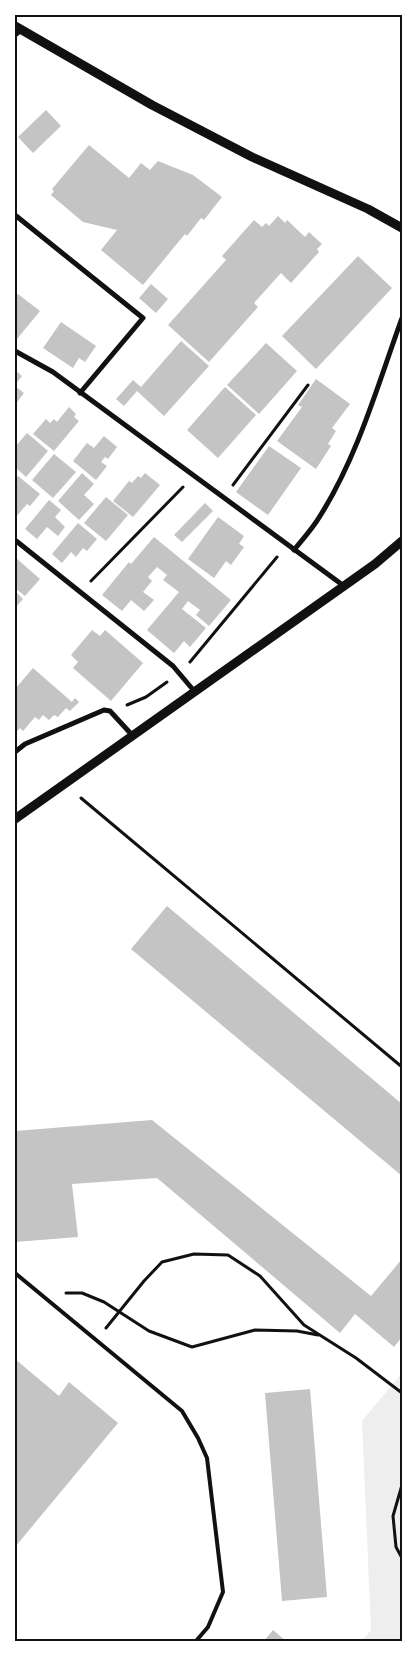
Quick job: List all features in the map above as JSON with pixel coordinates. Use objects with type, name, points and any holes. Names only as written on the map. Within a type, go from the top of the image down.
[{"type":"street","points":[[17,30],[152,105],[252,157],[368,209],[402,228]]},
{"type":"street","points":[[15,215],[143,318],[80,393]]},
{"type":"street","points":[[294,550],[319,518],[338,485],[357,442],[402,318]]},
{"type":"street","points":[[15,351],[53,372],[344,586]]},
{"type":"street","points":[[15,540],[173,666],[195,692]]},
{"type":"street","points":[[15,819],[375,564],[402,541]]},
{"type":"street","points":[[15,752],[25,744],[104,710],[110,711],[133,736]]},
{"type":"lane","points":[[15,1273],[182,1411],[208,1458],[223,1592],[208,1627],[196,1641]]},
{"type":"path","points":[[223,498],[308,385]]},
{"type":"path","points":[[80,592],[194,476]]},
{"type":"path","points":[[110,711],[146,697],[179,673],[197,656],[287,544]]},
{"type":"path","points":[[81,798],[402,1067]]},
{"type":"path","points":[[97,1341],[144,1281],[162,1262],[194,1254],[228,1255],[260,1276],[304,1325],[356,1358],[402,1393]]},
{"type":"path","points":[[40,1294],[82,1293],[104,1302],[149,1331],[192,1347],[255,1330],[297,1331],[321,1336]]},
{"type":"path","points":[[402,1485],[393,1516],[396,1547],[402,1558]]},
{"type":"shaded area","points":[[402,1373],[402,1641],[362,1641],[371,1630],[362,1421]]},
{"type":"building","points":[[46,110],[61,126],[33,153],[18,137]]},
{"type":"building","points":[[89,145],[129,178],[141,163],[150,170],[158,161],[193,175],[222,197],[204,220],[201,218],[187,236],[185,234],[143,285],[101,250],[117,230],[83,222],[51,195],[54,191],[52,189]]},
{"type":"building","points":[[278,216],[285,223],[287,220],[305,237],[309,232],[322,244],[317,249],[319,252],[291,283],[281,273],[254,303],[258,307],[209,362],[168,325],[226,260],[222,256],[254,220],[262,227],[266,223],[269,226]]},
{"type":"building","points":[[358,256],[392,288],[316,369],[282,336]]},
{"type":"building","points":[[151,284],[168,299],[156,313],[139,298]]},
{"type":"building","points":[[18,294],[40,311],[17,339],[15,337],[15,297]]},
{"type":"building","points":[[61,322],[96,346],[85,362],[79,358],[73,368],[43,348]]},
{"type":"building","points":[[181,341],[209,366],[164,416],[137,391],[124,406],[116,399],[133,380],[141,387]]},
{"type":"building","points":[[266,343],[297,371],[259,414],[227,385]]},
{"type":"building","points":[[15,370],[22,376],[15,385]]},
{"type":"building","points":[[316,379],[350,404],[332,428],[336,431],[328,444],[331,446],[316,469],[277,441],[302,407],[298,405]]},
{"type":"building","points":[[15,386],[24,393],[15,405]]},
{"type":"building","points":[[225,387],[256,415],[218,458],[187,430]]},
{"type":"building","points":[[69,407],[76,414],[74,417],[79,421],[54,451],[33,434],[46,419],[50,423],[54,419],[57,422]]},
{"type":"building","points":[[27,433],[48,451],[26,477],[15,467],[15,447]]},
{"type":"building","points":[[104,436],[117,447],[108,459],[105,457],[101,462],[107,466],[96,480],[73,461],[87,443],[94,448]]},
{"type":"building","points":[[269,446],[301,468],[268,515],[236,492]]},
{"type":"building","points":[[54,454],[76,472],[53,498],[32,480]]},
{"type":"building","points":[[82,473],[94,484],[84,495],[94,504],[79,520],[58,501]]},
{"type":"building","points":[[145,473],[160,485],[133,517],[113,501],[129,481],[132,483],[138,476],[141,478]]},
{"type":"building","points":[[18,476],[40,494],[30,506],[27,504],[15,518],[15,480]]},
{"type":"building","points":[[106,497],[128,515],[106,541],[84,523]]},
{"type":"building","points":[[49,500],[61,510],[55,517],[65,527],[58,536],[47,527],[37,539],[25,529]]},
{"type":"building","points":[[205,503],[213,511],[182,542],[174,535]]},
{"type":"building","points":[[218,517],[244,536],[239,544],[244,547],[231,565],[226,561],[214,578],[188,559]]},
{"type":"building","points":[[78,523],[97,539],[87,551],[83,548],[76,557],[71,552],[62,563],[52,554]]},
{"type":"building","points":[[154,537],[231,600],[209,626],[196,615],[200,610],[188,601],[182,609],[206,628],[190,647],[184,641],[174,653],[147,630],[179,592],[163,580],[167,575],[157,567],[148,577],[152,581],[143,592],[154,600],[144,611],[131,600],[122,611],[102,595],[129,562],[131,564]]},
{"type":"building","points":[[16,558],[40,579],[25,596],[15,588]]},
{"type":"building","points":[[15,591],[23,599],[15,608]]},
{"type":"building","points":[[92,630],[100,636],[105,630],[143,663],[111,701],[73,668],[78,662],[71,655]]},
{"type":"building","points":[[33,668],[72,702],[75,698],[79,702],[70,711],[66,708],[58,717],[54,715],[49,720],[43,715],[39,720],[35,717],[23,731],[20,728],[15,733],[15,689]]},
{"type":"building","points":[[167,906],[402,1104],[402,1176],[131,949]]},
{"type":"building","points":[[152,1120],[371,1296],[402,1259],[402,1337],[394,1347],[355,1314],[340,1333],[157,1178],[72,1184],[78,1237],[15,1242],[15,1131]]},
{"type":"building","points":[[15,1359],[59,1396],[69,1382],[118,1423],[15,1547],[15,1451],[17,1449],[15,1447]]},
{"type":"building","points":[[310,1389],[327,1597],[282,1601],[265,1393]]},
{"type":"building","points":[[273,1630],[286,1641],[264,1641]]}]
